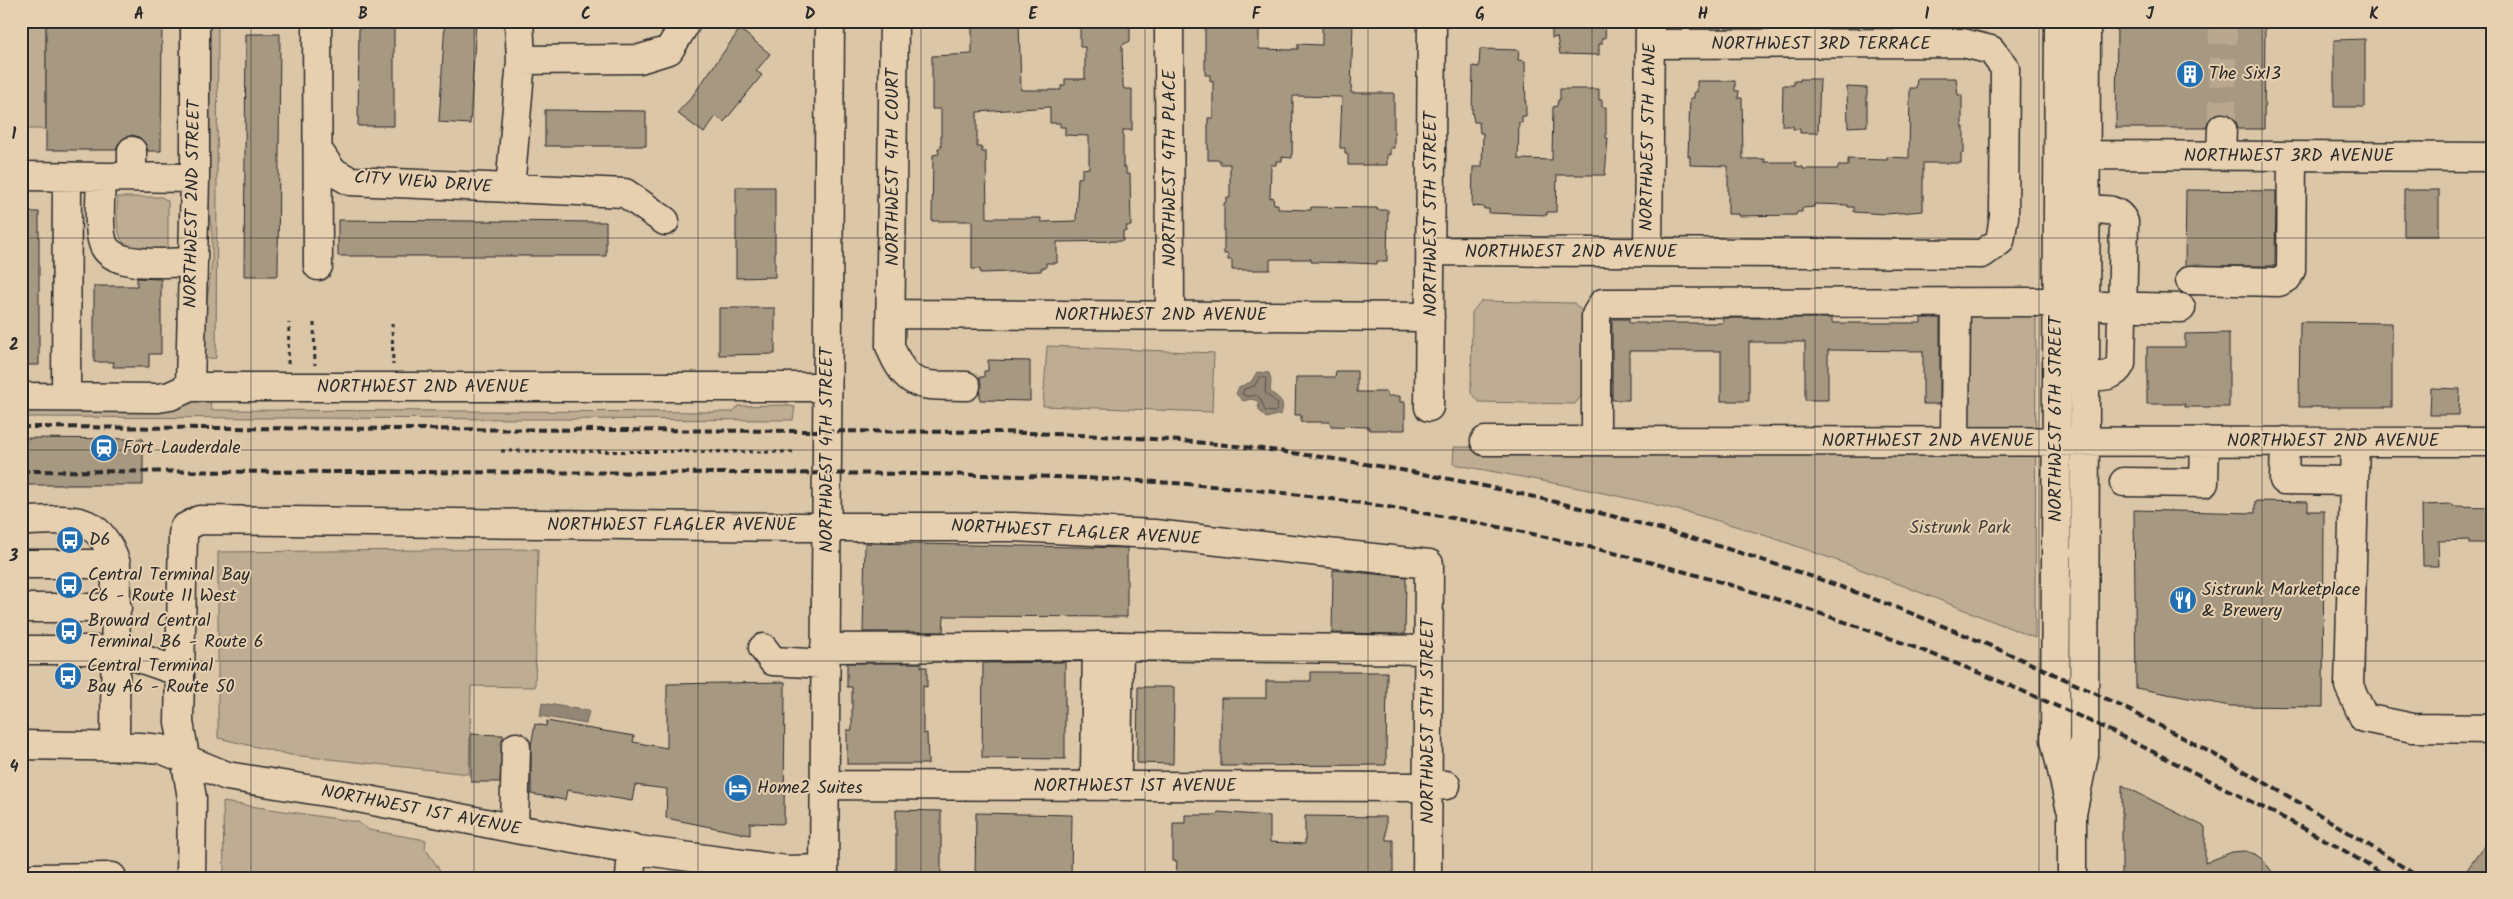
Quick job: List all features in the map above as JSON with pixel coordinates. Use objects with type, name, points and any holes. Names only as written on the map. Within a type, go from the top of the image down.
[{"type":"street","name":"NORTHWEST 2ND STREET","points":[[190,387],[195,178],[195,21]]},
{"type":"street","points":[[318,21],[318,266]]},
{"type":"street","name":"CITY VIEW DRIVE","points":[[510,189],[521,60],[519,21]]},
{"type":"street","points":[[521,60],[640,59],[669,50],[687,21]]},
{"type":"street","name":"NORTHWEST 4TH STREET","points":[[824,874],[823,785],[830,21]]},
{"type":"street","name":"NORTHWEST 4TH COURT","points":[[894,21],[892,314],[890,346],[898,365],[910,379],[924,385],[966,386]]},
{"type":"street","name":"NORTHWEST 4TH PLACE","points":[[1169,21],[1170,315]]},
{"type":"street","name":"NORTHWEST 5TH STREET","points":[[1429,408],[1432,21]]},
{"type":"street","name":"NORTHWEST 6TH STREET","points":[[2059,21],[2055,740],[2072,814]]},
{"type":"street","name":"NORTHWEST 6TH STREET","points":[[2072,878],[2072,814],[2084,755],[2086,21]]},
{"type":"street","name":"NORTHWEST 3RD TERRACE","points":[[1650,33],[1963,43],[1991,50],[2005,68],[2004,216],[2000,241],[1982,254]]},
{"type":"street","name":"NORTHWEST 5TH LANE","points":[[1648,252],[1650,33]]},
{"type":"street","points":[[2221,156],[2222,128]]},
{"type":"street","points":[[132,150],[132,177]]},
{"type":"street","name":"CITY VIEW DRIVE","points":[[318,150],[332,171],[350,181],[625,193],[665,221]]},
{"type":"street","name":"NORTHWEST 3RD AVENUE","points":[[2086,155],[2492,157]]},
{"type":"street","points":[[2190,280],[2279,282],[2287,278],[2291,270],[2292,156]]},
{"type":"street","points":[[21,176],[195,178]]},
{"type":"street","points":[[66,397],[67,177]]},
{"type":"street","points":[[101,177],[101,232],[107,250],[114,257],[128,261],[192,262]]},
{"type":"street","points":[[2085,376],[2108,376],[2116,372],[2121,364],[2124,222],[2121,215],[2115,210],[2086,210]]},
{"type":"street","name":"NORTHWEST 2ND AVENUE","points":[[1430,251],[1982,254]]},
{"type":"street","points":[[1955,441],[1956,302]]},
{"type":"street","points":[[1596,441],[1596,315],[1603,303],[2057,302]]},
{"type":"street","points":[[2085,305],[2182,308]]},
{"type":"street","name":"NORTHWEST 2ND AVENUE","points":[[892,314],[1430,317]]},
{"type":"street","name":"NORTHWEST 2ND AVENUE","points":[[21,397],[158,398],[170,396],[190,387],[827,387]]},
{"type":"street","name":"NORTHWEST 2ND AVENUE","points":[[1484,441],[2492,442]]},
{"type":"street","points":[[2124,482],[2204,482],[2205,441]]},
{"type":"street","points":[[2285,441],[2284,480],[2354,481]]},
{"type":"street","points":[[2355,441],[2349,686],[2364,718],[2413,728],[2492,729]]},
{"type":"street","name":"NORTHWEST FLAGLER AVENUE","points":[[180,672],[182,535],[184,528],[199,520],[1013,526],[1154,534],[1429,564]]},
{"type":"street","points":[[21,521],[82,521],[99,531],[110,545],[116,564],[115,746]]},
{"type":"street","points":[[21,564],[116,564]]},
{"type":"street","name":"NORTHWEST 5TH STREET","points":[[1427,878],[1437,786],[1429,650],[1429,564]]},
{"type":"street","points":[[21,608],[117,608]]},
{"type":"street","points":[[1108,646],[1117,770],[1109,786]]},
{"type":"street","points":[[762,648],[773,661],[825,656],[1108,646],[1429,650]]},
{"type":"street","points":[[21,650],[116,650],[180,672],[179,722],[192,798],[191,878]]},
{"type":"street","name":"NORTHWEST 1ST AVENUE","points":[[21,745],[115,746],[161,749],[227,776],[338,794],[514,828],[632,848],[720,869],[787,870],[824,874]]},
{"type":"street","points":[[514,828],[516,747]]},
{"type":"street","name":"NORTHWEST 1ST AVENUE","points":[[823,785],[1437,786]]},
{"type":"street","points":[[630,878],[632,848]]},
{"type":"street","points":[[34,878],[112,877]]},
{"type":"path","points":[[288,323],[288,358]]},
{"type":"path","points":[[314,323],[315,358]]},
{"type":"path","points":[[392,323],[393,365]]},
{"type":"path","points":[[501,451],[796,452]]},
{"type":"green space","points":[[21,21],[46,21],[46,129],[21,129]]},
{"type":"green space","points":[[207,21],[218,21],[216,358],[202,359],[203,332],[212,262],[212,234],[206,191]]},
{"type":"green space","points":[[118,197],[162,197],[168,201],[168,251],[129,250],[121,238],[117,225]]},
{"type":"green space","points":[[1481,301],[1574,303],[1582,311],[1583,393],[1575,404],[1479,402],[1471,393],[1472,312]]},
{"type":"green space","name":"Sistrunk Park","points":[[1962,312],[2036,313],[2035,638],[1855,567],[1709,518],[1637,500],[1453,464],[1454,447],[1963,452]]},
{"type":"green space","points":[[1047,346],[1214,353],[1212,412],[1043,406]]},
{"type":"green space","points":[[210,399],[211,410],[733,412],[738,406],[785,405],[795,407],[793,420],[21,417],[21,408],[187,402]]},
{"type":"green space","points":[[538,549],[535,687],[471,686],[469,774],[291,755],[218,738],[218,552]]},
{"type":"green space","points":[[223,802],[358,822],[369,830],[426,840],[425,848],[445,878],[224,878]]},
{"type":"water","points":[[1257,372],[1269,373],[1271,381],[1270,391],[1279,398],[1283,406],[1281,414],[1266,418],[1259,410],[1258,401],[1251,399],[1243,401],[1236,394],[1239,387],[1251,382]]},
{"type":"water","points":[[542,703],[589,711],[586,724],[540,716]]},
{"type":"building","points":[[46,21],[162,21],[161,151],[148,151],[145,143],[139,137],[132,135],[124,138],[118,144],[116,150],[46,150]]},
{"type":"building","points":[[359,21],[394,21],[394,126],[358,126]]},
{"type":"building","points":[[445,21],[476,21],[470,124],[439,122]]},
{"type":"building","points":[[972,21],[1019,21],[1021,90],[1061,90],[1061,86],[1065,85],[1065,79],[1085,79],[1085,47],[1080,47],[1080,21],[1126,21],[1126,23],[1130,23],[1130,41],[1122,45],[1123,85],[1124,89],[1132,89],[1132,130],[1123,130],[1123,167],[1126,167],[1126,174],[1130,174],[1131,226],[1126,226],[1127,231],[1123,231],[1123,241],[1057,242],[1057,263],[1046,263],[1046,268],[1041,268],[1041,271],[980,273],[980,269],[972,269],[972,221],[932,221],[933,155],[939,154],[938,148],[941,148],[941,109],[932,109],[932,56],[972,54]],"holes":[[[1050,107],[1050,123],[1060,123],[1060,127],[1065,127],[1065,135],[1089,136],[1089,168],[1082,169],[1082,177],[1078,178],[1076,221],[1041,222],[1041,218],[987,218],[986,152],[982,152],[982,147],[977,147],[977,112]]]},
{"type":"building","points":[[1207,21],[1255,21],[1255,25],[1259,25],[1259,49],[1292,50],[1298,49],[1298,44],[1322,45],[1322,21],[1353,21],[1351,93],[1394,93],[1394,148],[1390,148],[1390,155],[1387,154],[1387,165],[1348,165],[1348,154],[1345,154],[1345,148],[1340,148],[1342,97],[1293,96],[1292,158],[1282,157],[1282,161],[1276,161],[1276,165],[1271,165],[1270,198],[1273,197],[1274,204],[1278,204],[1278,209],[1311,210],[1311,207],[1377,208],[1377,210],[1388,210],[1387,261],[1377,261],[1377,264],[1311,262],[1311,259],[1272,259],[1270,260],[1270,270],[1232,270],[1232,260],[1228,260],[1228,254],[1224,254],[1224,203],[1226,203],[1226,198],[1230,198],[1230,164],[1220,164],[1220,160],[1208,160],[1208,118],[1213,118],[1213,81],[1210,82],[1210,75],[1205,75],[1205,24]]},
{"type":"building","points":[[1552,21],[1606,21],[1605,38],[1602,38],[1602,44],[1599,44],[1599,55],[1560,54],[1557,37],[1552,38]]},
{"type":"building","name":"The Six13","points":[[2117,21],[2265,21],[2264,129],[2238,129],[2236,121],[2231,115],[2222,112],[2215,114],[2209,119],[2206,128],[2116,128]]},
{"type":"building","points":[[740,29],[770,54],[756,71],[762,75],[724,122],[716,116],[704,133],[677,113],[691,98]]},
{"type":"building","points":[[246,34],[280,34],[278,276],[244,276]]},
{"type":"building","points":[[2365,39],[2365,107],[2334,107],[2334,40]]},
{"type":"building","points":[[1480,49],[1519,50],[1518,60],[1525,61],[1526,116],[1522,116],[1522,123],[1519,122],[1518,159],[1552,160],[1553,107],[1557,106],[1558,100],[1560,100],[1560,89],[1599,89],[1599,100],[1602,100],[1602,107],[1606,107],[1606,138],[1608,138],[1605,175],[1557,175],[1556,212],[1547,212],[1547,215],[1489,213],[1489,209],[1472,206],[1473,167],[1482,167],[1483,133],[1480,133],[1479,122],[1474,122],[1472,112],[1473,66],[1479,67]]},
{"type":"building","points":[[1917,78],[1956,78],[1958,95],[1962,95],[1962,127],[1964,127],[1964,153],[1961,153],[1961,163],[1923,163],[1923,211],[1886,214],[1854,212],[1854,207],[1848,207],[1848,205],[1814,204],[1814,207],[1802,208],[1802,212],[1797,212],[1796,215],[1738,216],[1738,214],[1728,214],[1728,166],[1690,165],[1690,156],[1688,156],[1690,98],[1694,98],[1694,92],[1697,92],[1697,81],[1735,81],[1735,91],[1739,91],[1738,98],[1742,98],[1743,159],[1765,159],[1764,162],[1796,162],[1796,166],[1803,167],[1803,169],[1838,169],[1838,166],[1848,166],[1848,159],[1887,160],[1887,157],[1909,158],[1910,88],[1916,88]]},
{"type":"building","points":[[1800,79],[1820,79],[1818,133],[1800,133],[1800,129],[1793,129],[1793,126],[1782,126],[1783,85],[1794,85],[1794,81],[1800,81]]},
{"type":"building","points":[[1847,87],[1867,88],[1867,126],[1848,127]]},
{"type":"building","points":[[545,110],[646,111],[646,146],[545,146]]},
{"type":"building","points":[[736,187],[775,187],[775,277],[736,278]]},
{"type":"building","points":[[2186,190],[2276,191],[2275,266],[2185,266]]},
{"type":"building","points":[[2404,190],[2439,190],[2439,236],[2404,236]]},
{"type":"building","points":[[21,212],[39,212],[39,365],[21,365]]},
{"type":"building","points":[[338,220],[606,222],[606,256],[338,256]]},
{"type":"building","points":[[137,278],[161,279],[161,354],[149,354],[149,367],[113,367],[114,362],[94,362],[94,286],[137,286]]},
{"type":"building","points":[[719,308],[775,308],[775,354],[719,355]]},
{"type":"building","points":[[1723,318],[1832,318],[1832,323],[1921,323],[1921,318],[1940,318],[1940,404],[1923,404],[1923,351],[1828,350],[1828,400],[1805,400],[1805,342],[1749,342],[1749,401],[1721,401],[1721,351],[1629,351],[1629,400],[1612,400],[1612,319],[1629,319],[1629,323],[1723,323]]},
{"type":"building","points":[[2300,322],[2392,323],[2392,407],[2299,407]]},
{"type":"building","points":[[2229,333],[2229,407],[2185,407],[2185,404],[2147,404],[2147,347],[2185,347],[2185,334]]},
{"type":"building","points":[[988,360],[1030,361],[1030,401],[980,400],[980,377],[984,377],[984,371],[988,371]]},
{"type":"building","points":[[1336,371],[1357,371],[1357,392],[1387,392],[1387,396],[1400,396],[1400,402],[1405,402],[1405,430],[1369,430],[1369,427],[1331,426],[1330,422],[1301,422],[1301,415],[1295,415],[1296,377],[1335,377]]},
{"type":"building","points":[[2431,388],[2460,389],[2459,415],[2430,415]]},
{"type":"building","points":[[21,438],[143,439],[143,485],[21,485]]},
{"type":"building","points":[[2255,501],[2308,502],[2308,511],[2324,511],[2323,707],[2230,706],[2136,688],[2134,510],[2255,513]]},
{"type":"building","points":[[2452,504],[2452,506],[2492,507],[2492,543],[2469,543],[2469,540],[2438,541],[2439,566],[2423,566],[2422,505]]},
{"type":"building","points":[[865,543],[1127,548],[1127,617],[944,616],[943,632],[863,632]]},
{"type":"building","points":[[1333,570],[1406,577],[1405,634],[1332,633]]},
{"type":"building","points":[[1065,662],[1065,759],[982,758],[983,663]]},
{"type":"building","points":[[847,663],[921,663],[921,667],[927,667],[927,687],[923,686],[923,734],[927,733],[928,764],[847,764],[847,730],[852,730],[852,687],[847,687]]},
{"type":"building","points":[[1311,672],[1387,672],[1386,765],[1221,766],[1221,698],[1266,698],[1266,681],[1311,681]]},
{"type":"building","points":[[785,682],[784,824],[750,823],[750,835],[666,818],[667,789],[635,785],[632,801],[567,790],[565,800],[531,794],[531,745],[535,724],[546,726],[547,721],[634,736],[633,742],[667,748],[667,684]]},
{"type":"building","points":[[1138,687],[1174,687],[1173,764],[1137,763]]},
{"type":"building","points":[[471,734],[503,735],[500,782],[471,782]]},
{"type":"building","points":[[2122,785],[2205,827],[2205,863],[2232,852],[2245,851],[2255,854],[2263,860],[2277,878],[2122,878]]},
{"type":"building","points":[[896,810],[941,811],[941,877],[896,877]]},
{"type":"building","points":[[1218,812],[1270,816],[1270,842],[1305,844],[1305,816],[1386,817],[1386,840],[1393,840],[1393,878],[1303,878],[1303,876],[1176,878],[1177,861],[1173,861],[1173,823],[1185,823],[1185,815],[1217,815]]},
{"type":"building","points":[[976,813],[1072,815],[1071,878],[975,878]]},
{"type":"building","points":[[2492,835],[2492,878],[2461,878]]},
{"type":"tunnel","points":[[2222,128],[2223,21]]},
{"type":"railway","points":[[21,427],[1033,433],[1141,438],[1213,444],[1285,452],[1438,477],[1587,510],[1734,551],[1877,600],[2017,658],[2154,723],[2289,796],[2420,878]]},
{"type":"railway","points":[[21,471],[808,473],[1033,476],[1108,479],[1257,490],[1429,514],[1526,533],[1621,555],[1716,581],[1810,610],[1902,643],[1993,679],[2125,738],[2319,836],[2387,878]]},
{"type":"place","name":"The Six13","points":[[2190,74]]},
{"type":"place","name":"Fort Lauderdale","points":[[104,448]]},
{"type":"place","name":"D6","points":[[70,540]]},
{"type":"place","name":"Central Terminal Bay C6 - Route 11 West","points":[[69,585]]},
{"type":"place","name":"Sistrunk Marketplace & Brewery","points":[[2183,600]]},
{"type":"place","name":"Broward Central Terminal B6 - Route 6","points":[[69,631]]},
{"type":"place","name":"Central Terminal Bay A6 - Route 50","points":[[68,676]]},
{"type":"place","name":"Home2 Suites","points":[[738,788]]}]
